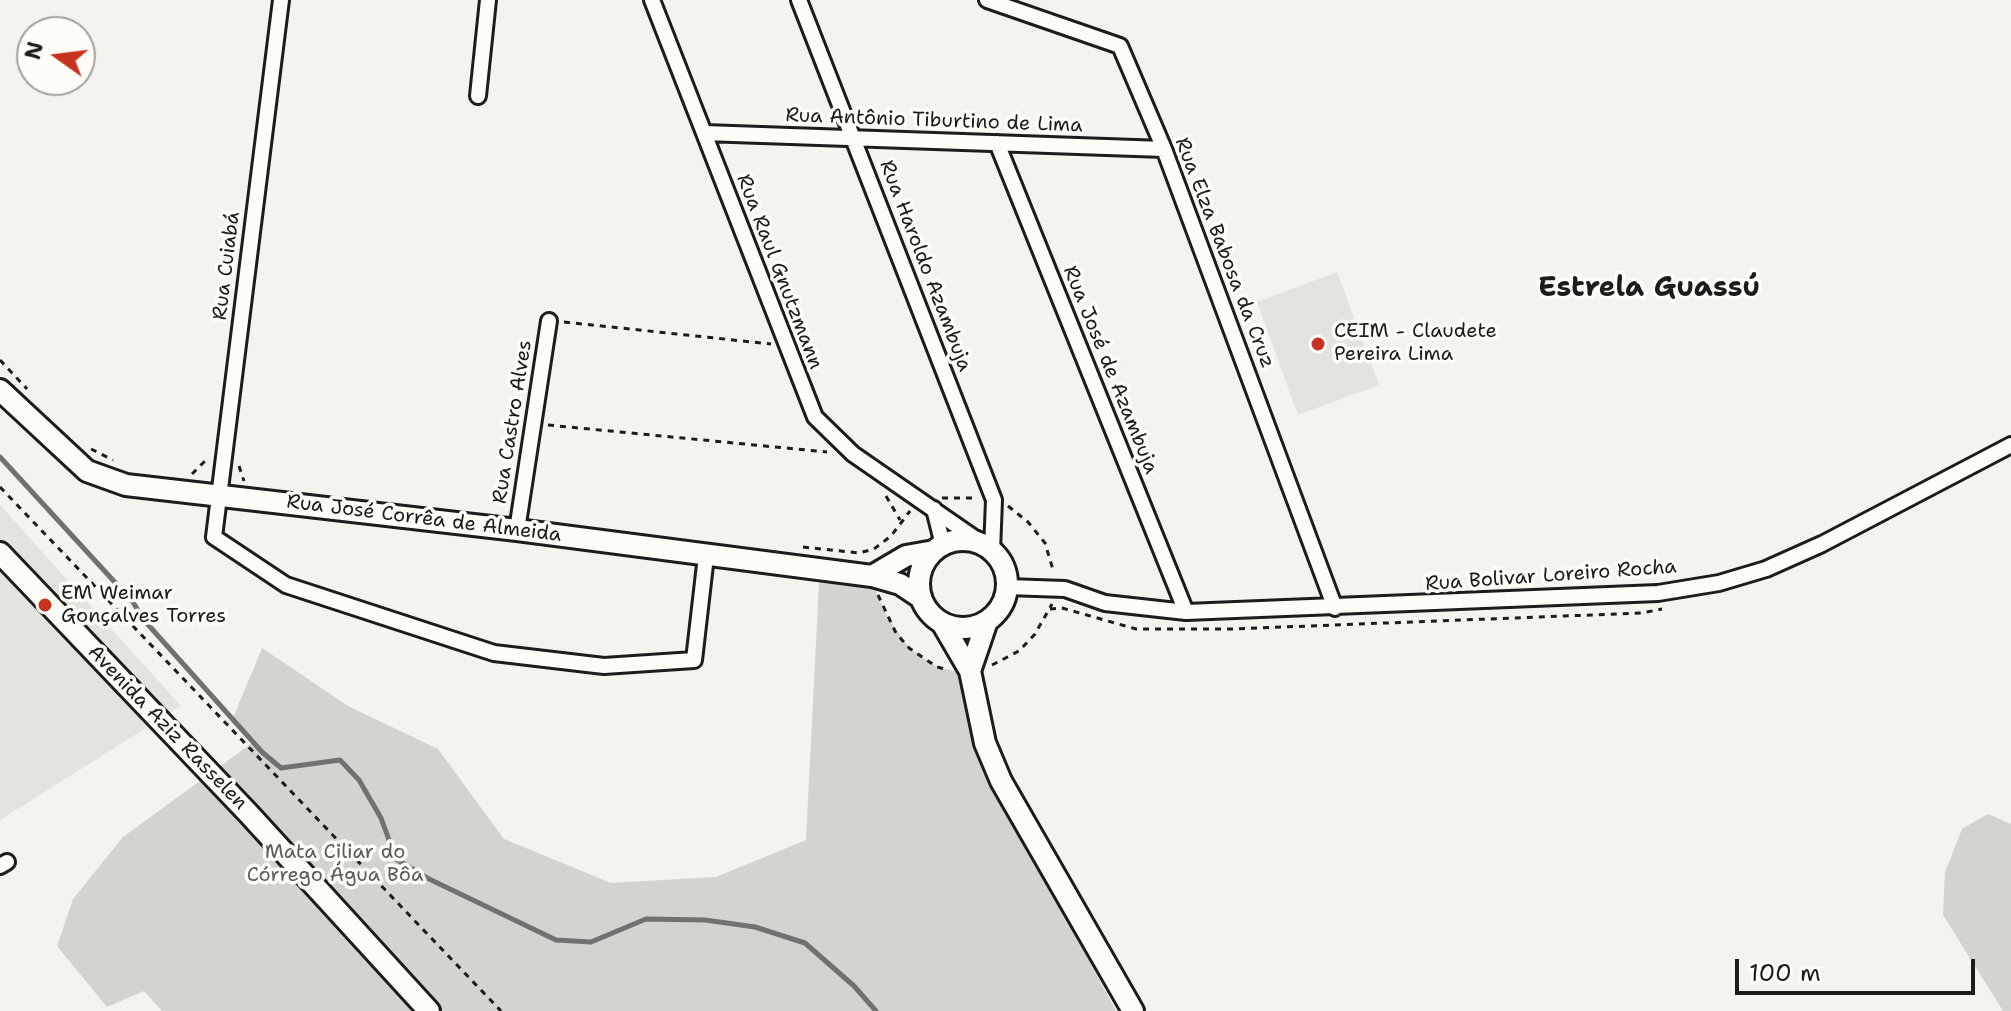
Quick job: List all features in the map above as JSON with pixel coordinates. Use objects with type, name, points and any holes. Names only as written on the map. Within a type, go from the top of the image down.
[{"type":"street","name":"Rua Cuiabá","points":[[281,0],[214,537],[286,585],[494,653],[604,666],[694,660],[706,556]]},
{"type":"street","points":[[478,96],[488,0]]},
{"type":"street","name":"Rua Raul Gnutzmann","points":[[652,0],[815,417],[853,454],[989,549]]},
{"type":"street","name":"Rua Haroldo Azambuja","points":[[799,0],[994,500],[989,549]]},
{"type":"street","name":"Rua Elza Babosa da Cruz","points":[[987,0],[1108,39],[1120,46],[1164,149],[1335,608]]},
{"type":"street","name":"Rua Antônio Tiburtino de Lima","points":[[704,133],[854,141],[1164,149]]},
{"type":"street","name":"Rua José de Azambuja","points":[[997,143],[1186,612]]},
{"type":"street","name":"Rua Castro Alves","points":[[517,530],[549,321]]},
{"type":"street","name":"Rua José Corrêa de Almeida","points":[[4,392],[87,471],[126,485],[517,530],[872,576],[900,584],[921,598]]},
{"type":"street","name":"Rua Bolivar Loreiro Rocha","points":[[1007,587],[1065,589],[1105,603],[1186,612],[1589,598],[1719,583],[1766,569],[1822,544],[2011,445]]},
{"type":"street","points":[[929,505],[938,548],[921,572],[921,598],[942,623],[971,672],[985,743],[1001,781],[1133,1011]]},
{"type":"street","points":[[872,576],[906,556],[964,540],[989,549],[1004,567],[1007,587],[997,612],[987,621],[965,628],[942,623]]},
{"type":"street","name":"Avenida Aziz Rasselen","points":[[0,553],[248,813],[429,1011]]},
{"type":"street","points":[[971,672],[987,621]]},
{"type":"path","points":[[549,321],[787,346]]},
{"type":"path","points":[[0,360],[31,393]]},
{"type":"path","points":[[532,424],[853,454]]},
{"type":"path","points":[[181,477],[191,476],[224,438],[235,453],[242,480],[251,484]]},
{"type":"path","points":[[81,440],[124,465]]},
{"type":"path","points":[[0,487],[501,1011]]},
{"type":"path","points":[[797,547],[859,553],[874,549],[891,536],[900,520],[929,505]]},
{"type":"path","points":[[971,672],[1019,651],[1035,634],[1050,609]]},
{"type":"shaded area","name":"CEIM - Claudete Pereira Lima","points":[[1337,272],[1379,385],[1298,415],[1257,302]]},
{"type":"shaded area","name":"EM Weimar Gonçalves Torres","points":[[0,505],[181,706],[0,820]]},
{"type":"green space","name":"Mata Ciliar do Córrego Água Bôa","points":[[819,583],[874,586],[886,615],[909,648],[937,667],[962,673],[972,730],[992,780],[1116,1011],[162,1011],[144,991],[107,1007],[57,946],[73,899],[123,837],[252,743],[233,718],[262,648],[348,706],[438,749],[504,839],[611,883],[716,877],[806,840]]},
{"type":"green space","points":[[1988,814],[2011,824],[2011,1011],[2003,1011],[1943,915],[1945,872],[1962,829]]},
{"type":"waterway","points":[[0,457],[133,602],[143,619],[262,752],[281,768],[340,760],[359,780],[381,818],[396,859],[427,878],[556,940],[591,942],[646,919],[705,920],[755,927],[805,943],[854,986],[876,1011]]},
{"type":"place","name":"CEIM - Claudete Pereira Lima","points":[[1318,344]]},
{"type":"place","name":"EM Weimar Gonçalves Torres","points":[[45,605]]},
{"type":"district","name":"Estrela Guassú","points":[[1649,289]]}]
